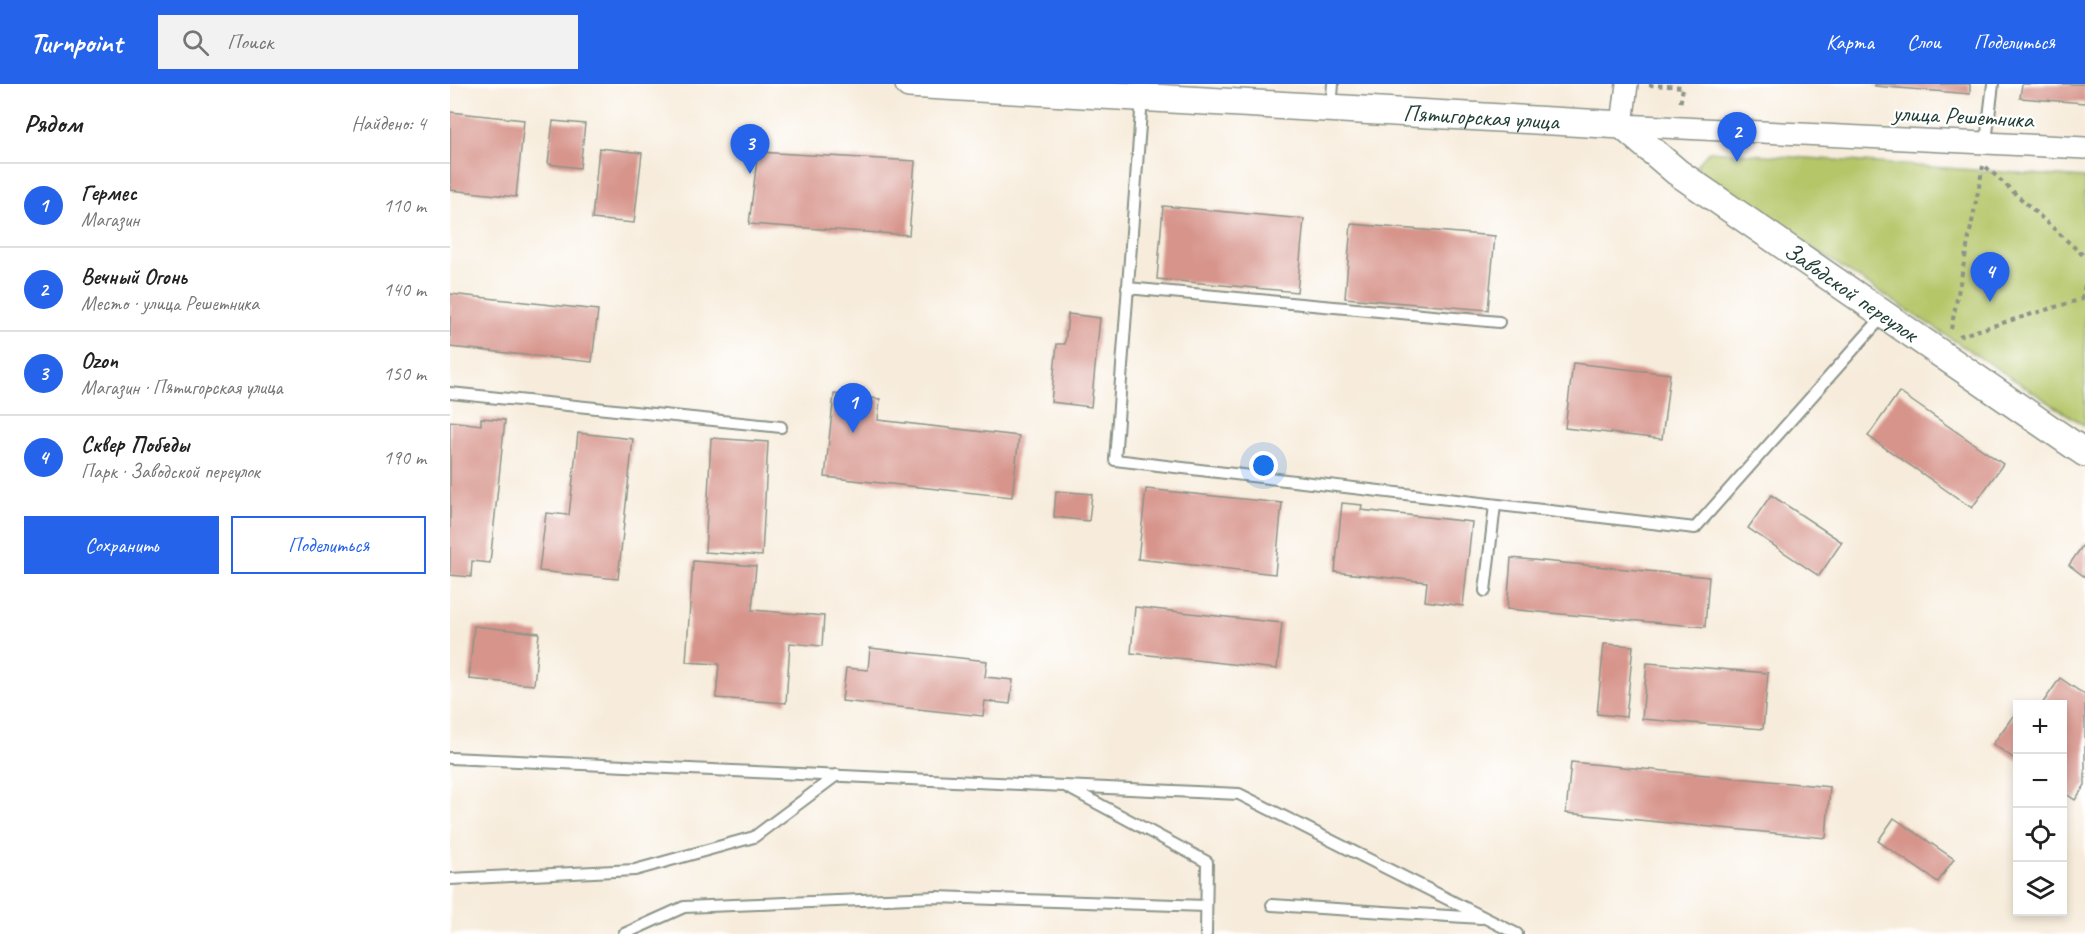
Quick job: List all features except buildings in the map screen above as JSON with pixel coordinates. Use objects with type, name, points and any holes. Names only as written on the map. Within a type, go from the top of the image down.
[{"type":"street","name":"Пятигорская улица","points":[[909,84],[1142,97],[1332,96],[1622,125]]},
{"type":"street","points":[[1622,125],[1627,84]]},
{"type":"street","name":"улица Решетника","points":[[1622,125],[2085,148]]},
{"type":"street","name":"Заводской переулок","points":[[1622,125],[1677,172],[2085,453]]},
{"type":"lane","points":[[1986,142],[1993,84]]},
{"type":"lane","points":[[1142,97],[1115,460],[1695,528],[1884,314]]},
{"type":"lane","points":[[1127,288],[1499,322]]},
{"type":"lane","points":[[450,393],[782,427]]},
{"type":"lane","points":[[1485,591],[1495,505]]},
{"type":"lane","points":[[450,758],[1239,794],[1517,934]]},
{"type":"lane","points":[[450,879],[635,870],[754,837],[837,775]]},
{"type":"lane","points":[[1064,786],[1207,862],[1206,934]]},
{"type":"lane","points":[[624,934],[684,907],[936,897],[1206,906]]},
{"type":"lane","points":[[1272,905],[1488,918]]},
{"type":"path","points":[[1641,84],[1683,87]]},
{"type":"path","points":[[2085,257],[1983,164],[1950,339],[2084,300],[2085,284]]},
{"type":"green space","points":[[1709,151],[2085,178],[2085,426],[1693,170]]},
{"type":"place","name":"Вечный Огонь","points":[[1737,162]]},
{"type":"place","name":"Ozon","points":[[750,174]]},
{"type":"place","name":"Сквер Победы","points":[[1990,302]]},
{"type":"place","name":"Гермес","points":[[853,433]]}]
